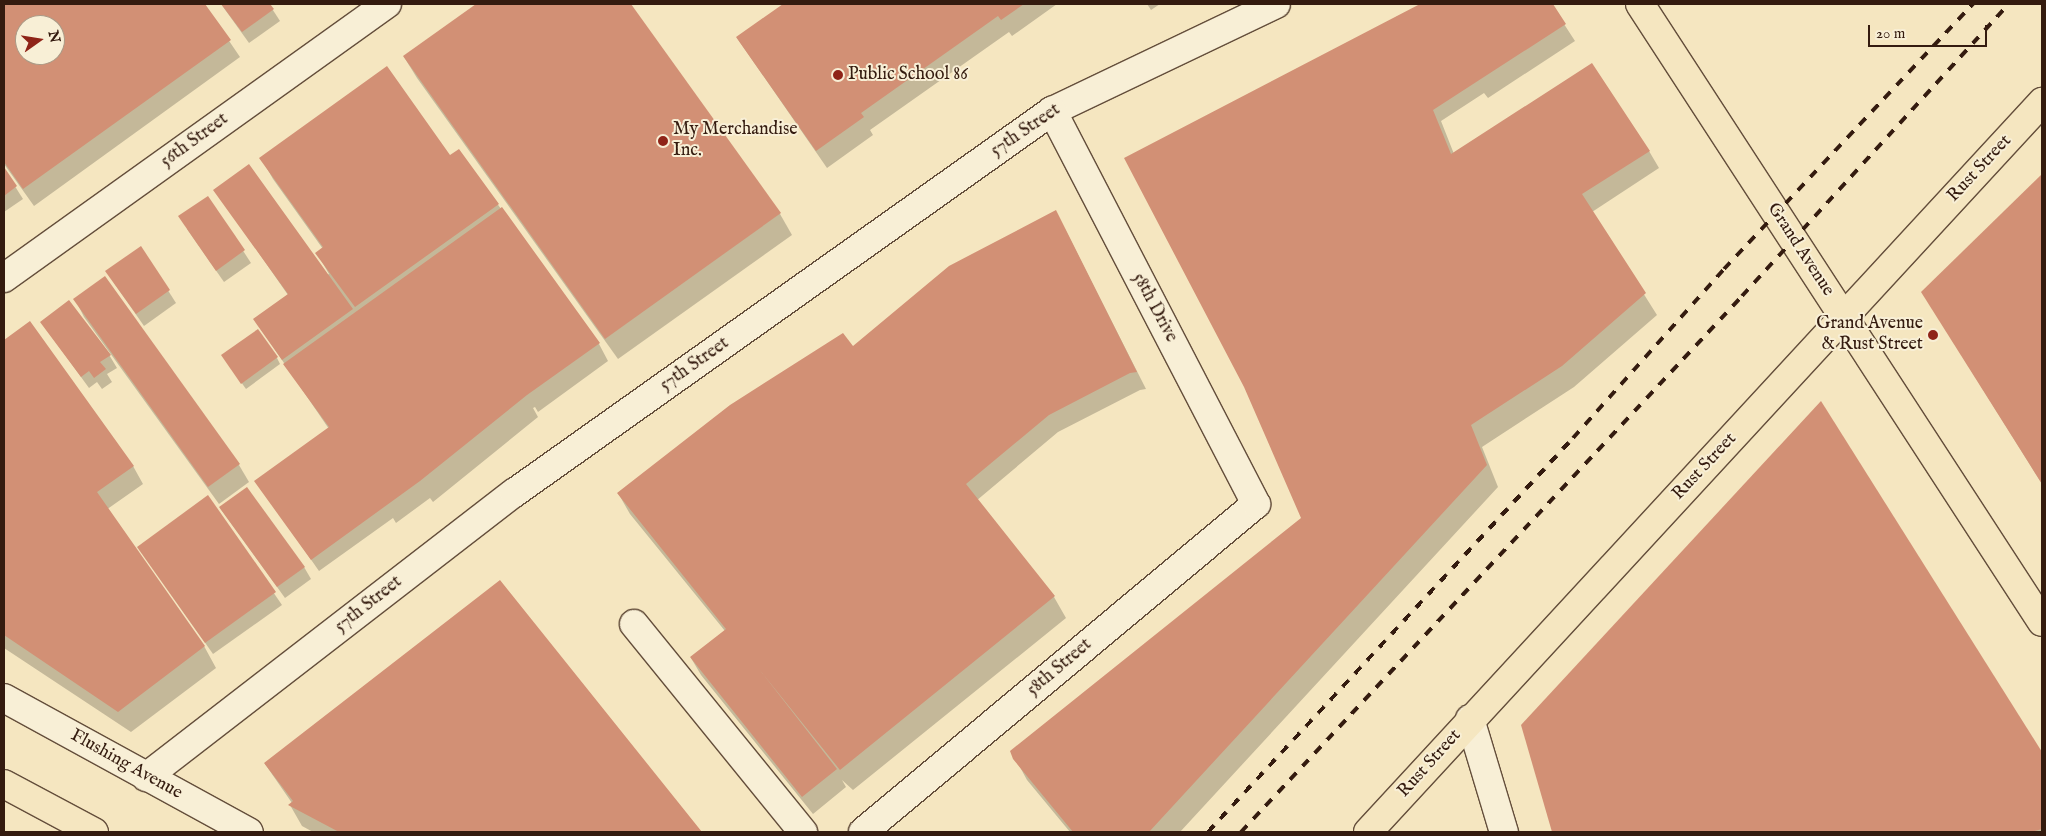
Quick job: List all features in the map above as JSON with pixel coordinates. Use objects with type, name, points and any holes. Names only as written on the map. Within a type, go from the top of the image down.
[{"type":"main road","name":"Grand Avenue","points":[[1640,4],[2042,622]]},
{"type":"main road","name":"Rust Street","points":[[1368,832],[2042,102]]},
{"type":"main road","points":[[4,784],[94,832]]},
{"type":"street","name":"56th Street","points":[[4,278],[387,4]]},
{"type":"street","name":"57th Street","points":[[146,777],[514,493],[1052,112],[1276,4]]},
{"type":"street","name":"58th Drive","points":[[1052,112],[1256,504]]},
{"type":"street","name":"58th Street","points":[[863,832],[1256,504]]},
{"type":"street","points":[[634,624],[803,832]]},
{"type":"street","name":"Flushing Avenue","points":[[4,698],[249,832]]},
{"type":"street","points":[[1470,720],[1504,832]]},
{"type":"building","points":[[4,4],[205,4],[231,40],[23,189],[4,162]]},
{"type":"building","points":[[221,4],[270,4],[274,9],[242,32]]},
{"type":"building","points":[[476,4],[631,4],[781,213],[605,339],[403,56]]},
{"type":"building","name":"Public School 86","points":[[783,4],[1024,4],[1001,20],[998,16],[861,113],[864,117],[816,151],[736,37]]},
{"type":"building","points":[[1420,4],[1553,4],[1566,24],[1433,110],[1451,154],[1592,63],[1650,151],[1582,194],[1646,293],[1562,366],[1471,425],[1487,465],[1149,832],[1073,832],[1013,759],[1010,751],[1301,518],[1244,387],[1124,158]]},
{"type":"building","points":[[387,66],[450,155],[459,149],[499,204],[355,307],[315,253],[323,247],[259,158]]},
{"type":"building","points":[[249,164],[353,309],[282,360],[253,319],[288,294],[213,190]]},
{"type":"building","points":[[4,167],[17,186],[4,196]]},
{"type":"building","points":[[2042,174],[2042,484],[1921,292]]},
{"type":"building","points":[[208,196],[245,250],[216,271],[178,216]]},
{"type":"building","points":[[502,207],[600,343],[527,395],[420,481],[311,560],[254,481],[329,427],[283,364]]},
{"type":"building","points":[[1056,210],[1137,372],[1130,373],[1049,415],[966,484],[1055,596],[840,770],[759,669],[837,769],[802,797],[690,657],[726,629],[617,493],[730,405],[843,333],[853,346],[949,266]]},
{"type":"building","points":[[141,246],[170,290],[136,314],[105,271]]},
{"type":"building","points":[[105,276],[240,464],[208,487],[73,299]]},
{"type":"building","points":[[69,300],[111,355],[100,362],[106,369],[94,378],[89,371],[81,377],[40,322]]},
{"type":"building","points":[[30,321],[134,466],[97,492],[205,646],[118,712],[4,635],[4,340]]},
{"type":"building","points":[[258,329],[278,357],[241,384],[221,355]]},
{"type":"building","points":[[1821,401],[2042,752],[2042,829],[2031,832],[1552,832],[1521,725]]},
{"type":"building","points":[[247,487],[305,567],[277,587],[219,507]]},
{"type":"building","points":[[208,495],[276,592],[205,643],[137,547]]},
{"type":"building","points":[[500,580],[702,832],[339,832],[288,805],[293,801],[264,763]]},
{"type":"railway","points":[[1208,832],[1573,438],[1724,269],[1973,4]]},
{"type":"railway","points":[[1241,832],[1742,296],[2009,4]]},
{"type":"place","name":"Public School 86","points":[[838,75]]},
{"type":"place","name":"My Merchandise Inc.","points":[[663,141]]},
{"type":"place","name":"Grand Avenue & Rust Street","points":[[1933,335]]}]
